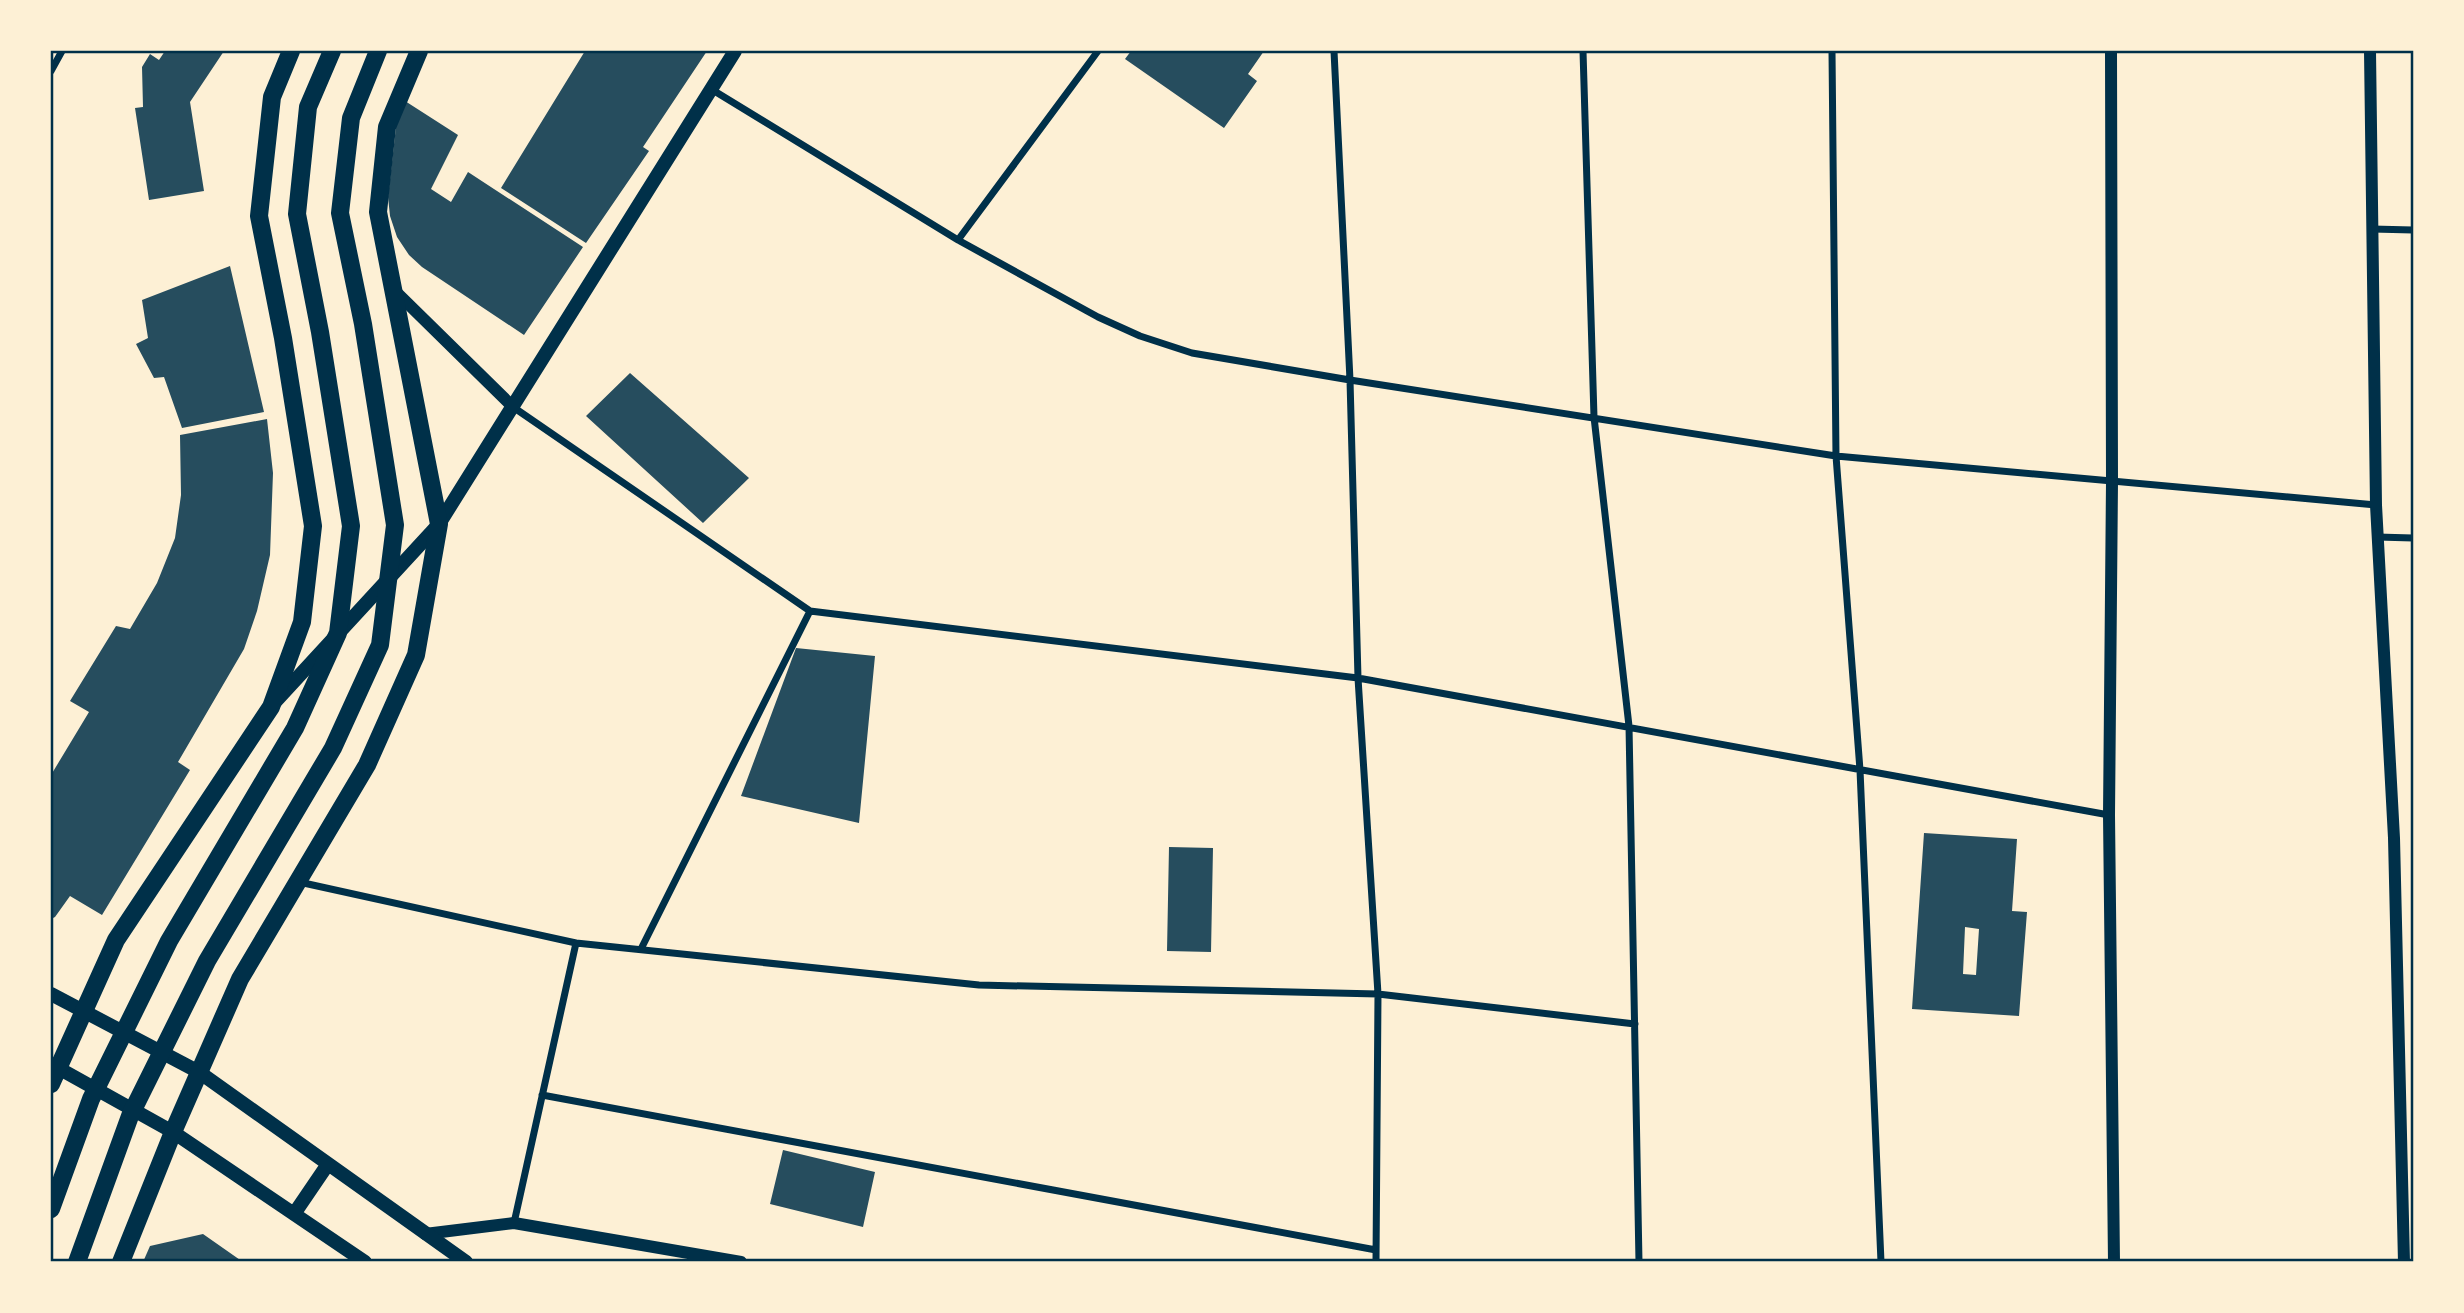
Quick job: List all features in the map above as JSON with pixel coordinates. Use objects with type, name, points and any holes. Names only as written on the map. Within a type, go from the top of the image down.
[{"type":"main road","points":[[271,707],[302,622],[313,526],[283,338],[259,216],[272,97],[291,51]]},
{"type":"main road","points":[[51,1209],[91,1099],[169,941],[295,728],[338,633],[351,526],[320,332],[297,214],[309,107],[332,51]]},
{"type":"main road","points":[[77,1262],[130,1116],[207,961],[333,748],[380,645],[395,525],[363,324],[340,213],[351,118],[378,51]]},
{"type":"main road","points":[[121,1262],[173,1132],[240,979],[367,765],[416,655],[439,524],[378,212],[387,127],[419,51]]},
{"type":"main road","points":[[365,1262],[173,1132],[53,1072],[116,940],[271,707],[439,524],[735,51]]},
{"type":"main road","points":[[51,994],[199,1072],[466,1262]]},
{"type":"main road","points":[[295,1214],[328,1164]]},
{"type":"street","points":[[51,71],[62,51]]},
{"type":"street","points":[[958,240],[1098,51]]},
{"type":"street","points":[[1334,51],[1350,380],[1358,678],[1378,994],[1376,1262]]},
{"type":"street","points":[[1583,51],[1594,417],[1629,726],[1639,1262]]},
{"type":"street","points":[[1832,51],[1836,456],[1860,770],[1881,1262]]},
{"type":"street","points":[[2111,51],[2112,482],[2109,815],[2114,1262]]},
{"type":"street","points":[[2370,51],[2376,505],[2394,838],[2404,1262]]},
{"type":"street","points":[[711,89],[958,240],[1098,317],[1140,336],[1192,353],[1836,456],[2376,505]]},
{"type":"street","points":[[2372,229],[2413,230]]},
{"type":"street","points":[[394,289],[512,406],[810,611],[1358,678],[2109,815]]},
{"type":"street","points":[[2377,537],[2413,538]]},
{"type":"street","points":[[640,949],[810,611]]},
{"type":"street","points":[[299,882],[576,943],[979,985],[1378,994],[1635,1024]]},
{"type":"street","points":[[514,1223],[576,943]]},
{"type":"street","points":[[542,1096],[1376,1250]]},
{"type":"street","points":[[425,1234],[514,1223],[741,1262]]},
{"type":"building","points":[[165,51],[224,51],[190,102],[204,191],[149,200],[135,108],[143,107],[142,67],[150,54],[159,60]]},
{"type":"building","points":[[585,51],[707,51],[643,147],[649,151],[586,243],[501,188]]},
{"type":"building","points":[[1131,51],[1264,51],[1248,74],[1257,81],[1224,128],[1125,59]]},
{"type":"building","points":[[405,101],[458,135],[431,189],[451,202],[468,172],[583,247],[524,335],[422,267],[409,255],[397,237],[390,216],[388,197],[397,118]]},
{"type":"building","points":[[230,266],[264,412],[182,428],[164,377],[154,378],[136,344],[148,338],[142,300]]},
{"type":"building","points":[[630,373],[749,478],[703,523],[586,416]]},
{"type":"building","points":[[267,419],[273,473],[270,555],[257,611],[244,649],[178,762],[190,770],[102,915],[70,896],[51,919],[51,775],[89,712],[70,701],[116,626],[130,629],[157,583],[175,538],[181,495],[180,435]]},
{"type":"building","points":[[796,648],[875,656],[859,823],[741,796]]},
{"type":"building","points":[[1924,833],[2017,839],[2012,911],[2027,912],[2019,1016],[1912,1009]],"holes":[[[1965,927],[1979,929],[1976,975],[1963,974]]]},
{"type":"building","points":[[1169,847],[1213,848],[1211,952],[1167,951]]},
{"type":"building","points":[[783,1150],[875,1172],[863,1227],[770,1204]]},
{"type":"building","points":[[203,1234],[243,1262],[143,1262],[150,1246]]}]
